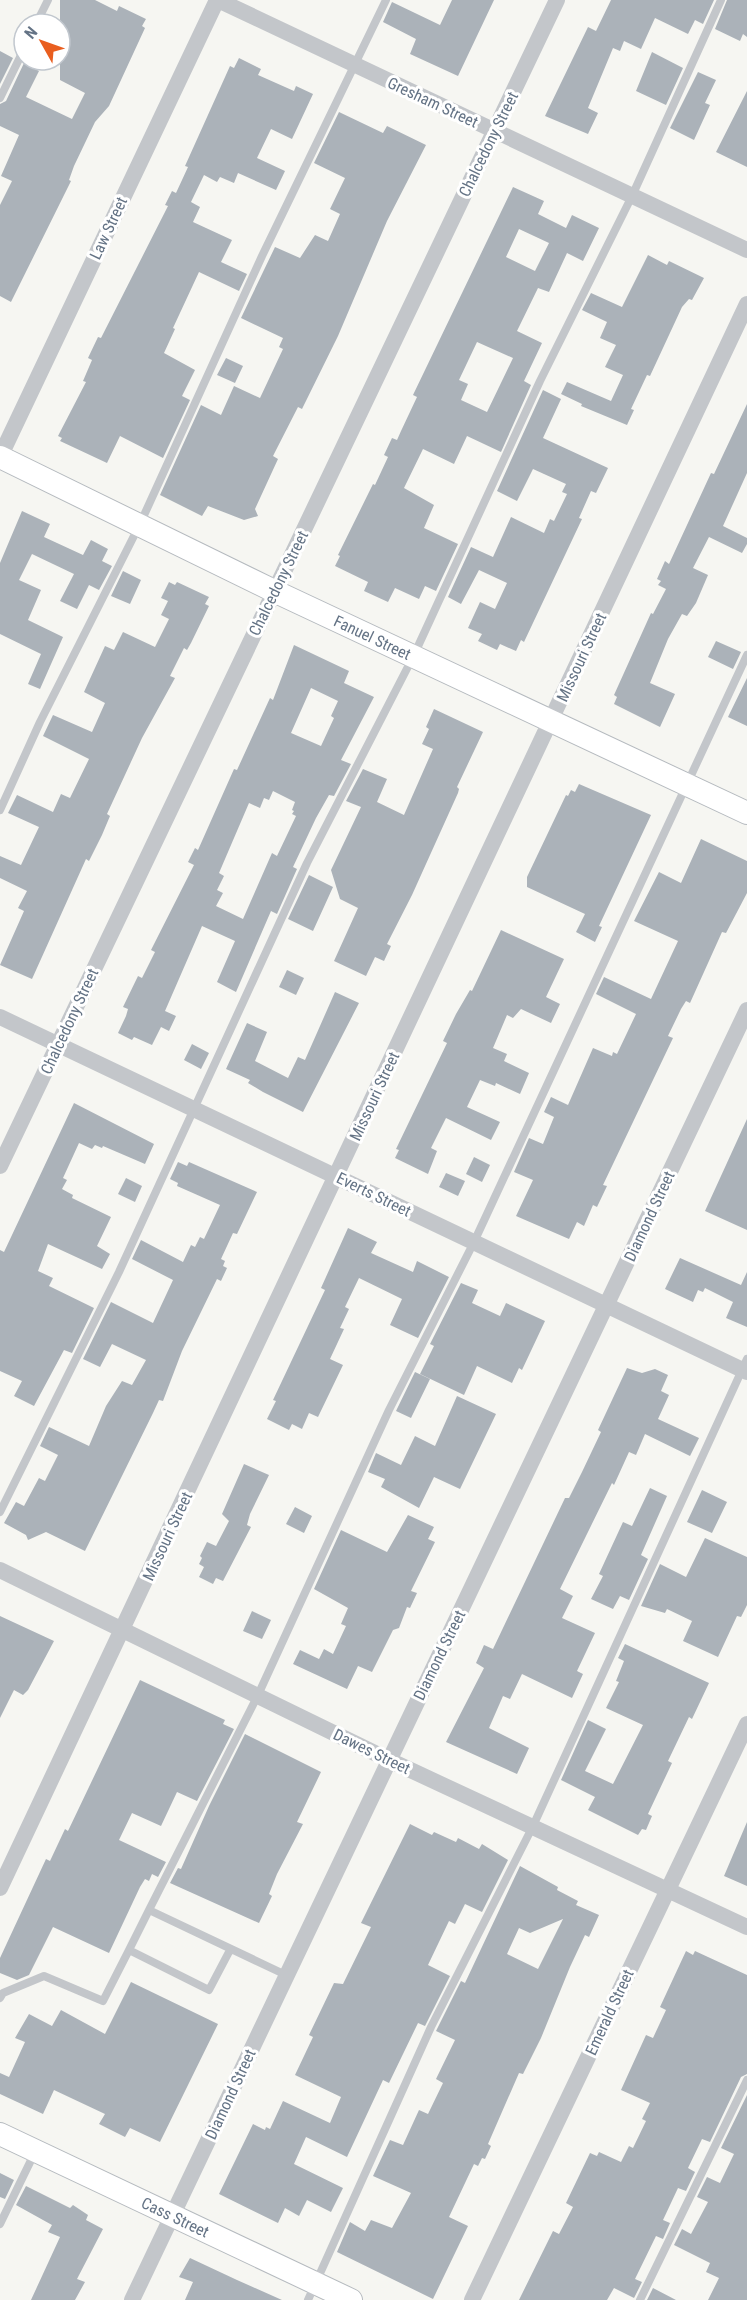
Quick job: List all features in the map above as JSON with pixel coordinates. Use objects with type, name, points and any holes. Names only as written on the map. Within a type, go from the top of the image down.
[{"type":"street","name":"Gresham Street","points":[[217,0],[747,250]]},
{"type":"street","name":"Law Street","points":[[0,457],[217,0]]},
{"type":"street","name":"Chalcedony Street","points":[[0,1166],[557,0]]},
{"type":"street","name":"Missouri Street","points":[[0,1888],[747,304]]},
{"type":"street","name":"Fanuel Street","points":[[0,457],[274,591],[747,813]]},
{"type":"street","name":"Diamond Street","points":[[132,2300],[747,1010]]},
{"type":"street","name":"Everts Street","points":[[0,1017],[474,1242],[745,1367]]},
{"type":"street","name":"Dawes Street","points":[[0,1570],[389,1760],[747,1927]]},
{"type":"street","name":"Emerald Street","points":[[472,2300],[747,1724]]},
{"type":"street","name":"Cass Street","points":[[0,2134],[173,2215],[312,2291],[351,2300]]},
{"type":"lane","points":[[0,810],[40,722],[140,524],[262,256],[386,0]]},
{"type":"lane","points":[[0,1512],[118,1272],[307,863],[414,655],[540,381],[632,196],[721,0]]},
{"type":"lane","points":[[0,98],[13,72]]},
{"type":"lane","points":[[0,1998],[3,1993],[44,1976],[103,2001],[258,1695],[388,1410],[474,1242],[685,784],[747,655]]},
{"type":"lane","points":[[312,2291],[432,2027],[533,1826],[745,1367]]},
{"type":"lane","points":[[149,1910],[286,1976]]},
{"type":"lane","points":[[129,1950],[209,1990],[230,1950]]},
{"type":"lane","points":[[640,2300],[747,2080]]},
{"type":"lane","points":[[0,2224],[35,2150]]},
{"type":"building","points":[[60,0],[95,0],[117,11],[119,6],[146,19],[142,26],[145,28],[109,106],[95,122],[74,166],[69,180],[71,181],[11,302],[0,296],[0,205],[12,181],[1,176],[19,135],[0,126],[0,104],[6,101],[20,72],[38,72],[26,97],[72,119],[85,93],[60,80],[60,72],[72,72],[72,12],[60,12]]},
{"type":"building","points":[[452,0],[494,0],[458,76],[410,54],[416,39],[383,22],[392,2],[440,25]]},
{"type":"building","points":[[611,0],[714,0],[703,24],[695,20],[688,34],[655,18],[641,49],[624,41],[620,51],[613,48],[588,108],[598,113],[588,134],[545,116],[588,27],[596,31]]},
{"type":"building","points":[[727,0],[747,0],[747,37],[743,34],[740,41],[715,29]]},
{"type":"building","points":[[0,51],[12,57],[12,60],[0,84]]},
{"type":"building","points":[[652,52],[683,68],[666,105],[636,91]]},
{"type":"building","points":[[239,58],[261,69],[258,75],[294,91],[296,86],[313,94],[292,139],[271,129],[257,158],[285,171],[276,190],[238,173],[234,183],[220,177],[217,182],[204,175],[191,202],[200,207],[193,222],[232,240],[221,262],[247,274],[239,291],[199,272],[173,328],[175,329],[164,353],[195,370],[182,396],[190,400],[163,458],[120,436],[107,463],[60,441],[62,438],[58,436],[86,382],[83,381],[92,360],[88,358],[98,337],[101,338],[168,206],[165,205],[172,191],[176,193],[188,167],[185,166],[230,66],[234,68]]},
{"type":"building","points":[[698,72],[716,80],[705,103],[710,105],[694,140],[670,128]]},
{"type":"building","points":[[747,91],[747,167],[716,152]]},
{"type":"building","points":[[339,112],[383,133],[387,126],[426,145],[387,221],[338,336],[302,409],[298,407],[273,456],[278,459],[255,509],[258,516],[244,520],[208,506],[202,516],[160,495],[201,405],[221,415],[234,386],[260,398],[283,349],[279,347],[283,338],[241,318],[275,247],[300,258],[315,235],[328,241],[340,214],[330,209],[345,178],[314,163]]},
{"type":"building","points":[[513,187],[544,201],[538,214],[566,228],[572,215],[599,228],[583,261],[567,253],[549,292],[538,288],[517,331],[542,343],[524,381],[531,385],[501,452],[467,436],[454,464],[423,449],[404,488],[434,505],[424,528],[458,544],[436,591],[425,586],[419,599],[395,588],[388,602],[364,591],[368,582],[335,566],[340,556],[338,555],[388,457],[384,455],[392,438],[397,440],[417,397],[413,395]],"holes":[[[519,229],[549,243],[535,271],[506,257]],[[477,342],[513,358],[487,412],[461,400],[468,384],[459,380]]]},
{"type":"building","points":[[648,255],[667,265],[669,261],[704,278],[692,300],[689,299],[682,307],[650,376],[647,375],[631,409],[634,410],[627,425],[581,406],[582,404],[561,394],[567,382],[611,401],[623,375],[605,367],[616,345],[600,338],[607,322],[582,310],[591,293],[622,307]]},
{"type":"building","points":[[226,358],[243,366],[235,383],[217,375]]},
{"type":"building","points":[[543,390],[561,399],[543,438],[608,468],[596,493],[591,491],[579,518],[582,519],[524,642],[521,640],[516,651],[500,644],[497,650],[478,641],[482,634],[468,628],[480,602],[495,609],[507,583],[479,570],[461,604],[448,597],[471,547],[493,557],[511,517],[544,533],[550,519],[554,521],[567,494],[562,492],[566,484],[533,469],[517,501],[497,491]]},
{"type":"building","points":[[747,404],[747,473],[723,526],[747,538],[747,544],[742,553],[709,537],[693,568],[708,575],[696,603],[687,616],[682,614],[668,639],[650,683],[675,694],[660,727],[614,704],[617,697],[614,695],[651,613],[653,614],[666,589],[658,585],[661,581],[657,579],[665,561],[669,564],[711,473],[714,474]]},
{"type":"building","points":[[22,511],[50,524],[44,537],[83,555],[91,540],[108,549],[102,561],[112,566],[99,590],[89,585],[77,609],[60,601],[74,574],[32,554],[19,580],[41,590],[28,620],[63,637],[40,689],[28,684],[41,654],[0,634],[0,563]]},
{"type":"building","points":[[123,571],[141,580],[130,604],[111,596]]},
{"type":"building","points":[[169,582],[175,585],[177,582],[209,597],[205,604],[209,606],[191,643],[187,650],[184,648],[170,676],[175,678],[142,738],[107,814],[110,816],[102,835],[89,861],[86,859],[32,979],[0,965],[24,911],[18,908],[27,891],[0,878],[0,856],[21,865],[39,827],[8,813],[17,795],[53,812],[61,794],[70,798],[89,759],[43,736],[53,715],[92,732],[105,703],[84,692],[105,646],[114,650],[123,632],[155,647],[169,619],[161,615],[168,601],[161,598]]},
{"type":"building","points":[[716,641],[741,652],[733,669],[708,657]]},
{"type":"building","points":[[294,645],[349,671],[344,683],[374,697],[341,760],[351,764],[334,796],[329,795],[316,818],[293,867],[297,869],[277,914],[271,911],[236,992],[217,982],[235,941],[202,926],[165,1011],[176,1016],[169,1031],[161,1027],[152,1045],[134,1037],[132,1040],[118,1033],[128,1009],[123,1007],[138,976],[142,978],[155,952],[151,950],[194,865],[188,862],[195,848],[198,850],[234,769],[237,770],[270,698],[273,700]],"holes":[[[311,688],[338,701],[331,716],[334,718],[321,746],[291,733]],[[273,791],[295,802],[292,814],[296,816],[277,856],[272,853],[243,919],[216,906],[223,893],[217,890],[224,876],[219,873],[249,803],[260,808],[264,798],[269,800]]]},
{"type":"building","points":[[747,678],[747,726],[728,717]]},
{"type":"building","points":[[434,709],[483,732],[457,787],[458,793],[412,895],[387,944],[391,946],[384,961],[375,957],[366,976],[334,961],[358,908],[340,899],[331,870],[361,807],[346,801],[363,769],[387,779],[377,802],[404,815],[433,749],[422,744]]},
{"type":"building","points":[[579,784],[651,815],[599,926],[602,927],[595,942],[576,932],[585,914],[527,887],[527,877],[566,795],[568,796],[571,790],[575,792]]},
{"type":"building","points":[[701,839],[747,861],[747,893],[726,933],[722,932],[690,1003],[686,1001],[668,1036],[673,1038],[603,1185],[607,1186],[597,1207],[593,1205],[584,1226],[577,1222],[569,1239],[516,1216],[533,1180],[514,1172],[529,1138],[543,1144],[554,1117],[544,1112],[551,1097],[568,1105],[593,1048],[612,1056],[613,1052],[617,1054],[636,1014],[596,994],[604,977],[651,999],[678,941],[634,921],[659,872],[681,883]]},
{"type":"building","points":[[309,875],[333,887],[313,931],[288,919]]},
{"type":"building","points":[[501,930],[564,959],[546,997],[560,1004],[551,1023],[521,1009],[513,1018],[507,1015],[493,1048],[507,1054],[504,1061],[529,1073],[520,1094],[496,1083],[495,1086],[480,1080],[467,1107],[500,1122],[491,1140],[446,1118],[431,1148],[437,1151],[428,1174],[395,1158],[399,1150],[396,1149],[447,1043],[443,1041],[456,1014],[470,990],[472,991]]},
{"type":"building","points":[[287,970],[304,978],[296,995],[279,987]]},
{"type":"building","points":[[335,992],[359,1003],[303,1112],[248,1083],[250,1080],[226,1069],[247,1023],[267,1032],[255,1061],[288,1078],[298,1057],[305,1060]]},
{"type":"building","points":[[192,1044],[209,1053],[201,1069],[184,1060]]},
{"type":"building","points":[[74,1103],[154,1144],[145,1164],[103,1146],[102,1148],[95,1145],[92,1149],[79,1143],[63,1178],[67,1180],[62,1189],[73,1195],[72,1198],[111,1217],[97,1246],[110,1254],[102,1269],[48,1244],[38,1271],[53,1278],[49,1286],[94,1308],[72,1353],[64,1350],[34,1406],[14,1396],[22,1381],[0,1371],[0,1250],[4,1252]]},
{"type":"building","points":[[747,1119],[747,1230],[705,1211]]},
{"type":"building","points":[[474,1157],[490,1165],[482,1182],[466,1174]]},
{"type":"building","points":[[178,1162],[187,1166],[189,1162],[257,1192],[237,1234],[233,1233],[221,1259],[225,1261],[223,1266],[227,1268],[221,1281],[217,1279],[182,1351],[163,1401],[159,1400],[85,1551],[46,1532],[28,1540],[26,1535],[4,1523],[16,1502],[24,1506],[39,1478],[45,1481],[58,1455],[40,1446],[49,1427],[89,1446],[106,1406],[122,1381],[132,1385],[146,1360],[112,1344],[100,1367],[83,1359],[111,1302],[153,1323],[173,1280],[132,1259],[141,1240],[183,1262],[191,1245],[195,1247],[200,1237],[204,1239],[220,1205],[177,1186],[178,1183],[170,1179]]},
{"type":"building","points":[[446,1173],[465,1181],[458,1196],[439,1187]]},
{"type":"building","points":[[126,1178],[142,1186],[135,1202],[118,1194]]},
{"type":"building","points":[[348,1228],[377,1242],[371,1253],[413,1272],[417,1261],[449,1277],[418,1338],[390,1325],[402,1299],[359,1278],[345,1307],[349,1309],[340,1328],[344,1329],[330,1359],[343,1365],[318,1417],[309,1413],[302,1429],[292,1424],[289,1430],[267,1419],[276,1401],[273,1400],[325,1290],[321,1288]]},
{"type":"building","points":[[680,1258],[741,1285],[747,1272],[747,1327],[726,1318],[733,1302],[705,1288],[703,1292],[698,1290],[693,1302],[665,1289]]},
{"type":"building","points":[[461,1283],[478,1290],[472,1303],[500,1316],[506,1303],[545,1321],[522,1370],[519,1368],[512,1383],[477,1366],[464,1395],[420,1374],[434,1346],[430,1344]]},
{"type":"building","points":[[627,1368],[642,1373],[655,1369],[668,1375],[661,1391],[669,1395],[658,1419],[699,1438],[690,1456],[645,1434],[636,1455],[629,1452],[614,1485],[612,1483],[560,1589],[573,1596],[562,1618],[595,1633],[577,1671],[583,1674],[572,1698],[522,1674],[510,1699],[503,1696],[489,1728],[529,1748],[517,1774],[446,1742],[484,1668],[476,1663],[484,1645],[493,1649],[565,1498],[569,1498],[582,1472],[601,1432],[598,1430]]},
{"type":"building","points":[[415,1372],[430,1379],[411,1418],[396,1411]]},
{"type":"building","points":[[457,1396],[496,1414],[460,1489],[434,1477],[419,1508],[381,1487],[385,1479],[368,1472],[376,1453],[401,1465],[415,1436],[435,1446]]},
{"type":"building","points":[[244,1464],[269,1475],[250,1514],[247,1525],[251,1527],[223,1581],[216,1578],[213,1584],[199,1577],[204,1567],[199,1564],[202,1558],[200,1556],[207,1542],[216,1546],[229,1521],[222,1514]]},
{"type":"building","points":[[650,1488],[667,1496],[641,1555],[648,1559],[629,1600],[620,1596],[613,1609],[591,1599],[603,1576],[599,1574],[623,1522],[632,1526]]},
{"type":"building","points":[[702,1490],[727,1502],[712,1533],[687,1522]]},
{"type":"building","points":[[295,1507],[312,1516],[304,1533],[286,1524]]},
{"type":"building","points":[[408,1515],[434,1527],[428,1539],[435,1542],[411,1591],[417,1593],[410,1608],[407,1607],[399,1628],[393,1630],[372,1672],[358,1666],[347,1689],[293,1664],[300,1650],[319,1659],[324,1649],[333,1654],[346,1626],[341,1624],[348,1608],[314,1589],[341,1530],[387,1552]]},
{"type":"building","points":[[705,1538],[747,1557],[747,1605],[741,1617],[737,1616],[718,1657],[683,1641],[692,1621],[667,1609],[665,1613],[641,1606],[660,1564],[686,1577]]},
{"type":"building","points":[[252,1611],[271,1620],[262,1639],[243,1631]]},
{"type":"building","points":[[0,1616],[54,1641],[28,1690],[23,1695],[14,1690],[0,1718]]},
{"type":"building","points":[[625,1644],[709,1683],[692,1719],[689,1717],[668,1761],[672,1763],[648,1814],[652,1816],[646,1830],[642,1829],[638,1835],[588,1810],[595,1797],[561,1780],[588,1720],[606,1729],[585,1771],[613,1784],[643,1725],[606,1708],[619,1682],[616,1681],[624,1661],[618,1658]]},
{"type":"building","points":[[140,1680],[225,1720],[223,1724],[234,1729],[197,1801],[177,1792],[161,1826],[132,1813],[119,1840],[166,1862],[158,1877],[152,1874],[149,1881],[145,1879],[109,1953],[53,1927],[29,1975],[17,1980],[0,1973],[0,1958],[46,1859],[50,1861],[65,1829],[68,1831]]},
{"type":"building","points":[[245,1734],[321,1772],[297,1822],[303,1824],[277,1874],[269,1894],[272,1896],[259,1923],[170,1883],[178,1868],[181,1869]]},
{"type":"building","points":[[747,1822],[747,1886],[724,1876]]},
{"type":"building","points":[[410,1824],[432,1835],[434,1832],[456,1842],[458,1838],[479,1849],[482,1844],[508,1860],[482,1912],[465,1904],[455,1924],[449,1921],[428,1965],[450,1976],[425,2026],[418,2023],[389,2083],[383,2080],[347,2157],[306,2137],[294,2164],[343,2188],[331,2212],[307,2200],[299,2216],[285,2208],[278,2223],[219,2194],[253,2124],[265,2130],[266,2127],[270,2129],[283,2101],[330,2123],[341,2097],[295,2075],[313,2037],[309,2035],[334,1983],[343,1984],[371,1927],[361,1923]]},
{"type":"building","points":[[520,1866],[558,1887],[557,1890],[578,1901],[576,1905],[599,1915],[589,1937],[585,1935],[523,2074],[519,2073],[488,2144],[491,2146],[485,2159],[482,2158],[478,2166],[474,2164],[449,2217],[468,2226],[433,2299],[337,2252],[350,2222],[365,2231],[371,2220],[392,2228],[411,2193],[373,2176],[390,2140],[403,2145],[419,2110],[428,2114],[443,2083],[436,2079],[455,2040],[436,2031],[461,1981],[465,1983]],"holes":[[[563,1919],[538,1969],[507,1954],[519,1928],[530,1933]]]},
{"type":"building","points":[[686,1951],[693,1955],[695,1951],[747,1975],[747,2074],[741,2077],[710,2142],[702,2139],[688,2168],[695,2172],[686,2191],[678,2188],[663,2220],[670,2223],[663,2239],[656,2236],[635,2279],[642,2282],[634,2298],[614,2288],[607,2300],[519,2300],[553,2231],[559,2234],[573,2207],[566,2203],[590,2153],[597,2156],[599,2152],[621,2162],[629,2146],[633,2148],[646,2121],[642,2119],[650,2103],[621,2090],[646,2035],[653,2038],[666,2010],[660,2007]]},
{"type":"building","points":[[131,1982],[218,2024],[160,2142],[130,2128],[125,2137],[99,2124],[105,2114],[54,2090],[43,2114],[0,2094],[0,2073],[9,2077],[25,2042],[15,2038],[29,2014],[52,2026],[61,2010],[105,2034]]},
{"type":"building","points":[[747,2095],[747,2300],[708,2300],[719,2278],[706,2272],[710,2263],[674,2245],[682,2229],[691,2234],[708,2202],[697,2197],[707,2177],[720,2183],[734,2154],[721,2148]]},
{"type":"building","points":[[0,2173],[14,2180],[5,2199],[0,2197]]},
{"type":"building","points":[[26,2186],[70,2208],[73,2205],[88,2215],[86,2220],[103,2229],[77,2279],[85,2282],[75,2300],[31,2300],[60,2237],[48,2232],[52,2225],[16,2205]]},
{"type":"building","points":[[190,2258],[282,2300],[185,2300],[193,2282],[179,2277]]},
{"type":"building","points":[[653,2288],[676,2300],[647,2300]]}]
